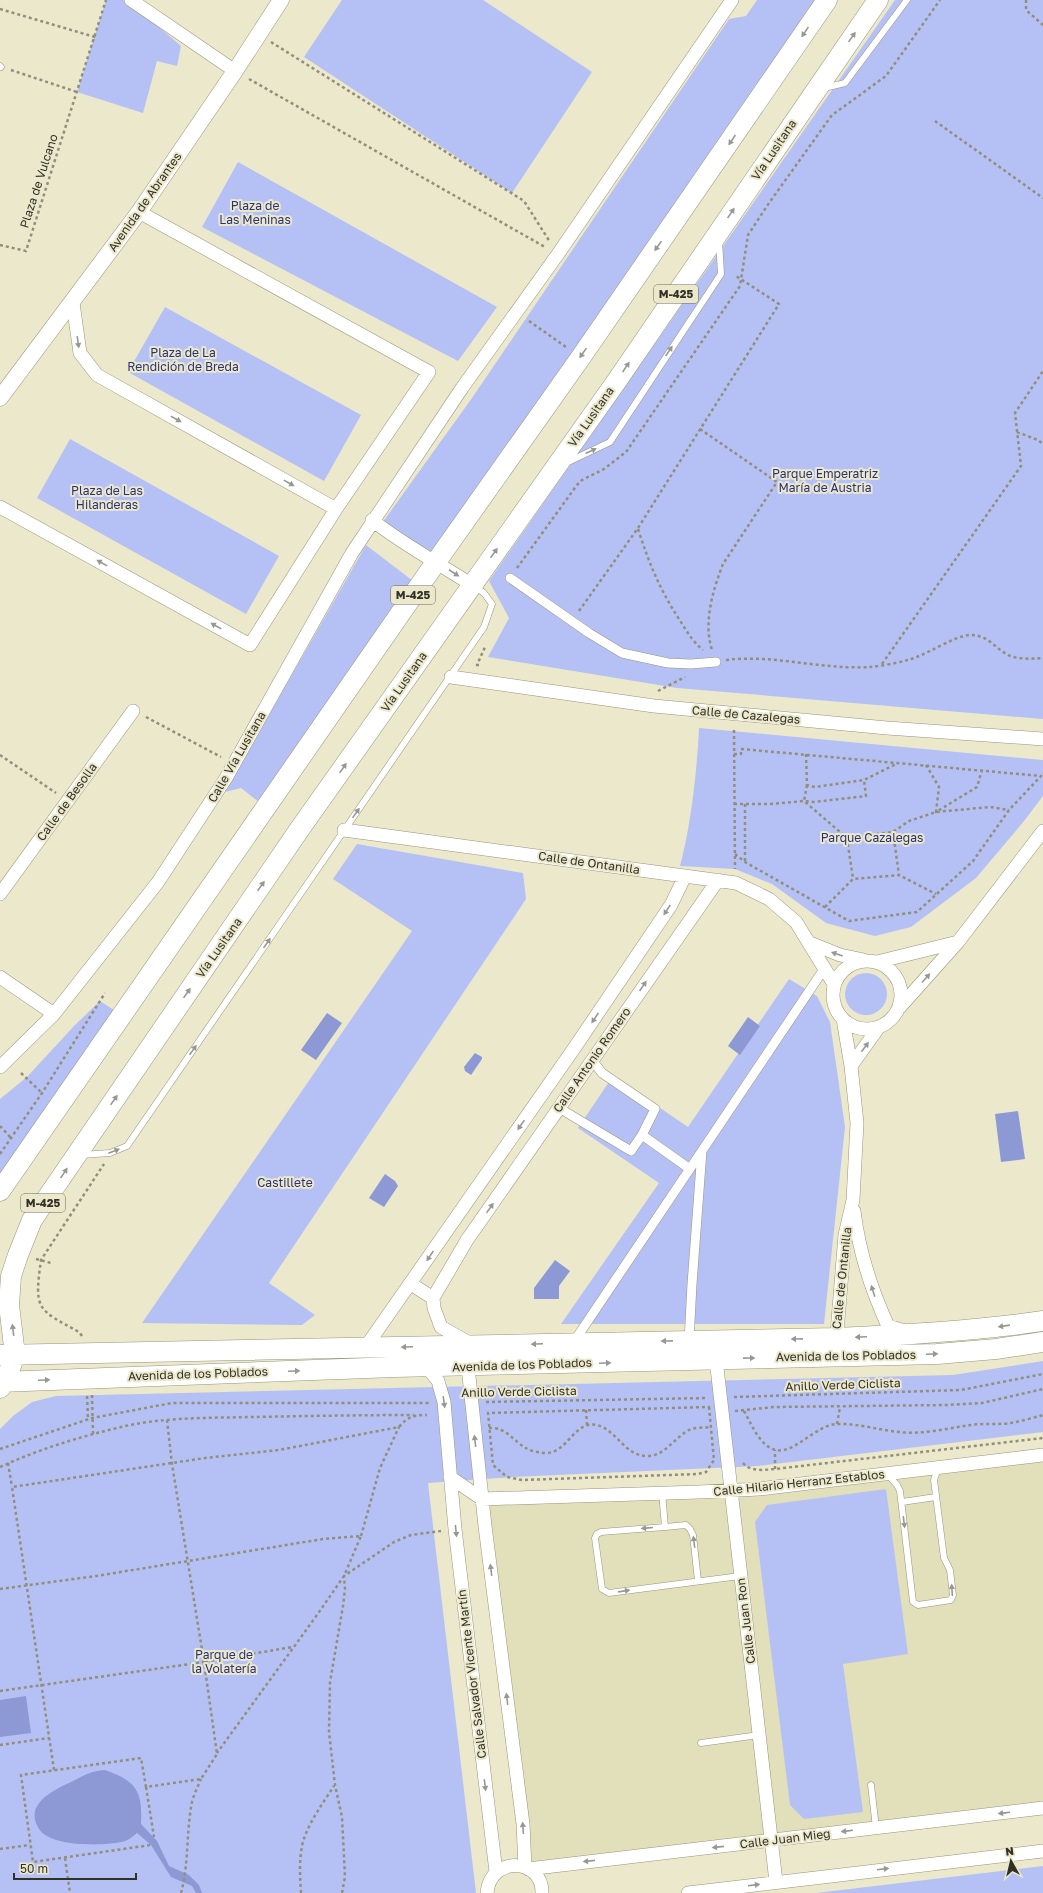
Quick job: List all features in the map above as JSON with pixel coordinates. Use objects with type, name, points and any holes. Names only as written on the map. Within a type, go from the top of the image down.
[{"type":"main road","name":"M-425","points":[[0,1191],[436,562],[581,357],[827,0]]},
{"type":"main road","name":"Vía Lusitana","points":[[2,1384],[7,1355],[5,1299],[18,1255],[32,1220],[299,830],[555,468],[878,0]]},
{"type":"main road","name":"Avenida de los Poblados","points":[[2,1384],[170,1375],[716,1359],[836,1347],[916,1335],[1043,1321]]},
{"type":"main road","name":"Avenida de los Poblados","points":[[7,1355],[689,1341],[836,1347],[937,1354],[996,1349],[1043,1342]]},
{"type":"street","points":[[131,0],[235,71]]},
{"type":"street","name":"Avenida de Abrantes","points":[[0,398],[140,212],[281,0]]},
{"type":"street","points":[[472,585],[414,550],[372,520],[462,388],[558,254],[732,0]]},
{"type":"street","points":[[0,507],[250,645],[336,509],[429,372],[140,212]]},
{"type":"street","points":[[73,303],[80,353],[97,375],[336,509]]},
{"type":"street","name":"Calle Vía Lusitana","points":[[0,1067],[54,1014],[158,882],[234,764],[372,520]]},
{"type":"street","points":[[510,578],[572,622],[622,653],[668,663],[691,664],[716,662]]},
{"type":"street","name":"Calle de Cazalegas","points":[[451,677],[654,706],[887,728],[1043,739]]},
{"type":"street","name":"Calle de Besolla","points":[[0,894],[133,710]]},
{"type":"street","name":"Calle de Ontanilla","points":[[344,830],[736,883],[768,899],[796,922],[834,984]]},
{"type":"street","points":[[958,942],[871,961],[855,962],[846,967],[834,984],[832,993],[833,1003],[837,1012],[842,1019],[850,1025],[860,1029],[870,1030],[888,1023],[895,1016],[900,1007],[958,942],[1043,832]]},
{"type":"street","name":"Calle Antonio Romero","points":[[366,1348],[637,956],[670,905],[685,876]]},
{"type":"street","name":"Calle Antonio Romero","points":[[433,1298],[467,1240],[718,880]]},
{"type":"street","points":[[810,943],[840,955],[871,961],[887,967],[895,974],[900,985],[902,996],[900,1007]]},
{"type":"street","points":[[573,1343],[824,969]]},
{"type":"street","points":[[0,977],[54,1014]]},
{"type":"street","name":"Calle de Ontanilla","points":[[842,1019],[851,1066],[857,1123],[853,1200],[857,1237],[873,1294],[888,1326],[916,1335]]},
{"type":"street","points":[[851,1066],[879,1027]]},
{"type":"street","points":[[559,1108],[630,1151],[642,1135],[655,1109],[602,1073],[592,1060]]},
{"type":"street","points":[[642,1135],[690,1169]]},
{"type":"street","points":[[689,1341],[702,1150]]},
{"type":"street","name":"Calle de Ontanilla","points":[[836,1347],[845,1235],[853,1200]]},
{"type":"street","points":[[411,1284],[433,1298],[434,1308],[441,1327],[474,1346]]},
{"type":"street","points":[[445,1346],[468,1367],[482,1499],[523,1824],[527,1868],[535,1874],[539,1881],[542,1893]]},
{"type":"street","name":"Calle Juan Ron","points":[[716,1359],[776,1882]]},
{"type":"street","name":"Calle Salvador Vicente Martín","points":[[427,1367],[438,1381],[444,1402],[450,1477],[496,1872]]},
{"type":"street","name":"Calle Hilario Herranz Establos","points":[[482,1499],[662,1492],[731,1491],[1043,1455]]},
{"type":"street","points":[[450,1477],[482,1499]]},
{"type":"street","name":"Calle Juan Mieg","points":[[496,1872],[511,1865],[527,1868],[771,1841],[1043,1808]]},
{"type":"street","points":[[688,1893],[1043,1851]]},
{"type":"street","points":[[487,1893],[491,1879],[496,1872]]},
{"type":"lane","points":[[815,90],[844,83],[907,0]]},
{"type":"lane","points":[[555,468],[610,442],[721,274],[719,231]]},
{"type":"lane","points":[[76,1156],[110,1153],[126,1146],[451,677],[484,627],[490,615],[492,604],[484,593],[472,585]]},
{"type":"lane","points":[[887,1474],[897,1485],[902,1502],[914,1602],[918,1605],[951,1600],[953,1595],[950,1570],[944,1558],[936,1497],[934,1480],[938,1468]]},
{"type":"lane","points":[[662,1492],[665,1527]]},
{"type":"lane","points":[[902,1502],[936,1497]]},
{"type":"lane","points":[[698,1581],[693,1535],[686,1525],[601,1532],[597,1534],[595,1538],[602,1589],[609,1593],[740,1576]]},
{"type":"lane","points":[[701,1743],[759,1735]]},
{"type":"lane","points":[[871,1785],[876,1828]]},
{"type":"path","points":[[1,66],[77,92],[106,0]]},
{"type":"path","points":[[1026,0],[1026,10],[1043,25]]},
{"type":"path","points":[[0,9],[95,37]]},
{"type":"path","points":[[258,34],[524,201],[558,254]]},
{"type":"path","points":[[235,71],[558,254]]},
{"type":"path","name":"Plaza de Vulcano","points":[[0,245],[26,251],[77,92]]},
{"type":"path","points":[[934,121],[1043,198]]},
{"type":"path","points":[[572,622],[638,528],[779,304],[736,276]]},
{"type":"path","points":[[529,321],[567,348]]},
{"type":"path","points":[[882,664],[1021,466],[1015,414],[1043,371]]},
{"type":"path","points":[[700,430],[777,482],[723,564],[717,579],[708,627],[710,646],[716,662]]},
{"type":"path","points":[[1017,432],[1038,440],[1043,444]]},
{"type":"path","points":[[638,528],[649,562],[662,592],[691,638],[716,662],[762,658],[837,668],[871,667],[911,659],[970,635],[990,640],[998,649],[1012,656],[1031,660],[1043,658]]},
{"type":"path","points":[[478,665],[486,646]]},
{"type":"path","points":[[654,706],[658,690],[690,675]]},
{"type":"path","points":[[133,710],[234,764]]},
{"type":"path","points":[[734,730],[735,868]]},
{"type":"path","points":[[734,754],[741,754],[741,749],[900,762],[1041,776]]},
{"type":"path","points":[[804,801],[807,785],[806,754]]},
{"type":"path","points":[[0,755],[56,793]]},
{"type":"path","points":[[807,785],[815,787],[864,780],[900,762]]},
{"type":"path","points":[[926,765],[940,786],[936,812]]},
{"type":"path","points":[[936,812],[977,786],[982,770]]},
{"type":"path","points":[[735,854],[745,862],[849,921],[917,912],[973,861],[1009,810],[1043,772]]},
{"type":"path","points":[[734,804],[804,801],[814,802],[866,796],[864,780]]},
{"type":"path","points":[[804,801],[847,838],[853,879]]},
{"type":"path","points":[[745,804],[745,862]]},
{"type":"path","points":[[847,838],[893,832],[909,821],[936,812],[990,807],[1009,810]]},
{"type":"path","points":[[893,832],[899,874]]},
{"type":"path","points":[[825,907],[853,879],[899,874],[936,894]]},
{"type":"path","points":[[0,1154],[42,1093],[105,993]]},
{"type":"path","points":[[21,1072],[42,1093]]},
{"type":"path","points":[[0,1126],[11,1138]]},
{"type":"path","points":[[34,1258],[51,1263]]},
{"type":"path","name":"Anillo Verde Ciclista","points":[[471,1403],[720,1398],[961,1390],[1043,1374]]},
{"type":"path","points":[[733,1411],[774,1407],[947,1405],[982,1403],[1043,1389]]},
{"type":"path","points":[[87,1390],[88,1419]]},
{"type":"path","points":[[92,1390],[93,1434]]},
{"type":"path","name":"Anillo Verde Ciclista","points":[[0,1449],[88,1419],[172,1403],[444,1402]]},
{"type":"path","points":[[709,1406],[714,1460],[706,1472],[698,1474],[522,1480],[507,1477],[493,1465],[488,1413],[586,1410],[709,1406]]},
{"type":"path","points":[[838,1424],[840,1407]]},
{"type":"path","points":[[586,1410],[587,1425]]},
{"type":"path","points":[[744,1410],[767,1446],[775,1450],[785,1450],[820,1428],[838,1424],[912,1433],[972,1425],[1010,1423],[1043,1415]]},
{"type":"path","points":[[0,1467],[42,1449],[93,1434],[130,1425],[167,1420],[338,1415],[427,1415]]},
{"type":"path","points":[[181,1893],[184,1883],[188,1825],[192,1800],[201,1779],[217,1754],[293,1647],[317,1616],[344,1576],[361,1536],[380,1468],[399,1427],[405,1419],[416,1415]]},
{"type":"path","points":[[167,1420],[172,1464],[204,1662],[217,1754]]},
{"type":"path","points":[[489,1428],[502,1430],[526,1450],[546,1453],[556,1452],[579,1429],[587,1425],[598,1425],[609,1432],[625,1448],[636,1454],[648,1456],[662,1451],[689,1430],[711,1426]]},
{"type":"path","points":[[12,1487],[205,1458],[279,1450],[399,1427]]},
{"type":"path","points":[[739,1458],[747,1468],[757,1470],[775,1469],[1043,1438]]},
{"type":"path","points":[[775,1450],[775,1469]]},
{"type":"path","points":[[8,1463],[54,1771]]},
{"type":"path","points":[[344,1576],[394,1542],[411,1535],[441,1531]]},
{"type":"path","points":[[0,1589],[323,1539],[361,1536]]},
{"type":"path","points":[[342,1893],[345,1877],[344,1839],[342,1817],[335,1785],[329,1732],[330,1682],[343,1606],[345,1589],[344,1576]]},
{"type":"path","points":[[0,1691],[204,1662],[293,1647]]},
{"type":"path","points":[[0,1746],[49,1738]]},
{"type":"path","points":[[151,1845],[33,1862],[21,1775],[141,1758],[154,1837]]},
{"type":"path","points":[[146,1787],[201,1779]]},
{"type":"path","points":[[301,1893],[299,1872],[302,1845],[315,1816],[335,1785]]},
{"type":"path","points":[[0,1849],[30,1845]]},
{"type":"path","points":[[65,1858],[70,1893]]},
{"type":"shaded area","points":[[327,1013],[342,1023],[316,1060],[301,1050]]},
{"type":"shaded area","points":[[748,1017],[760,1026],[740,1055],[728,1046]]},
{"type":"shaded area","points":[[475,1053],[482,1057],[482,1059],[471,1075],[465,1071],[464,1067]]},
{"type":"shaded area","points":[[1018,1111],[1025,1159],[1001,1162],[995,1114]]},
{"type":"shaded area","points":[[385,1174],[395,1181],[398,1186],[384,1207],[369,1198]]},
{"type":"shaded area","points":[[555,1260],[570,1271],[559,1286],[559,1299],[534,1299],[534,1288]]},
{"type":"shaded area","points":[[1043,1455],[1043,1808],[528,1869],[482,1499],[662,1492]]},
{"type":"shaded area","points":[[26,1696],[31,1733],[0,1737],[0,1700]]},
{"type":"shaded area","points":[[105,1770],[124,1778],[131,1783],[139,1795],[141,1803],[141,1824],[157,1841],[169,1866],[189,1875],[199,1885],[202,1893],[196,1893],[192,1886],[171,1877],[151,1845],[137,1833],[130,1839],[113,1843],[77,1844],[54,1839],[45,1835],[39,1829],[35,1820],[35,1812],[43,1799],[57,1789],[84,1775],[95,1771]]},
{"type":"green space","points":[[106,0],[127,0],[181,46],[177,66],[157,61],[143,113],[77,92]]},
{"type":"green space","points":[[342,0],[483,0],[592,72],[512,193],[304,57]]},
{"type":"green space","points":[[757,0],[816,0],[713,152],[429,557],[380,526],[472,398],[729,19],[746,16]]},
{"type":"green space","name":"Parque Emperatriz María de Austria","points":[[895,0],[1043,0],[1043,719],[677,688],[488,657],[509,618],[489,581]]},
{"type":"green space","name":"Plaza de Las Meninas","points":[[238,162],[497,307],[458,361],[202,227]]},
{"type":"green space","name":"Plaza de La Rendición de Breda","points":[[165,307],[361,415],[324,481],[128,372]]},
{"type":"green space","name":"Plaza de Las Hilanderas","points":[[70,439],[279,556],[246,614],[37,498]]},
{"type":"green space","points":[[366,545],[413,581],[259,802],[241,788],[225,792]]},
{"type":"green space","name":"Parque Cazalegas","points":[[699,728],[1043,760],[1043,796],[976,878],[911,927],[875,936],[826,923],[772,884],[735,869],[680,866],[693,798]]},
{"type":"green space","name":"Castillete","points":[[357,844],[523,873],[526,899],[269,1283],[315,1315],[302,1325],[142,1323],[412,931],[333,879]]},
{"type":"green space","points":[[862,973],[870,973],[878,976],[884,982],[887,994],[884,1006],[878,1012],[870,1015],[862,1015],[854,1012],[848,1006],[845,998],[845,990],[848,982],[854,976]]},
{"type":"green space","points":[[789,979],[817,996],[830,1022],[845,1127],[824,1324],[561,1324],[659,1183],[578,1128],[613,1076],[688,1127]]},
{"type":"green space","points":[[100,1001],[117,1012],[0,1180],[0,1099],[27,1077],[74,1026]]},
{"type":"green space","name":"Parque de la Volatería","points":[[1043,1361],[1043,1432],[758,1466],[513,1477],[428,1483],[476,1893],[0,1893],[0,1429],[13,1416],[32,1402],[56,1396],[953,1375]]},
{"type":"green space","points":[[886,1489],[908,1654],[843,1664],[863,1812],[804,1819],[790,1805],[755,1522],[767,1505]]},
{"type":"green space","points":[[1043,1866],[1043,1893],[816,1893]]}]
